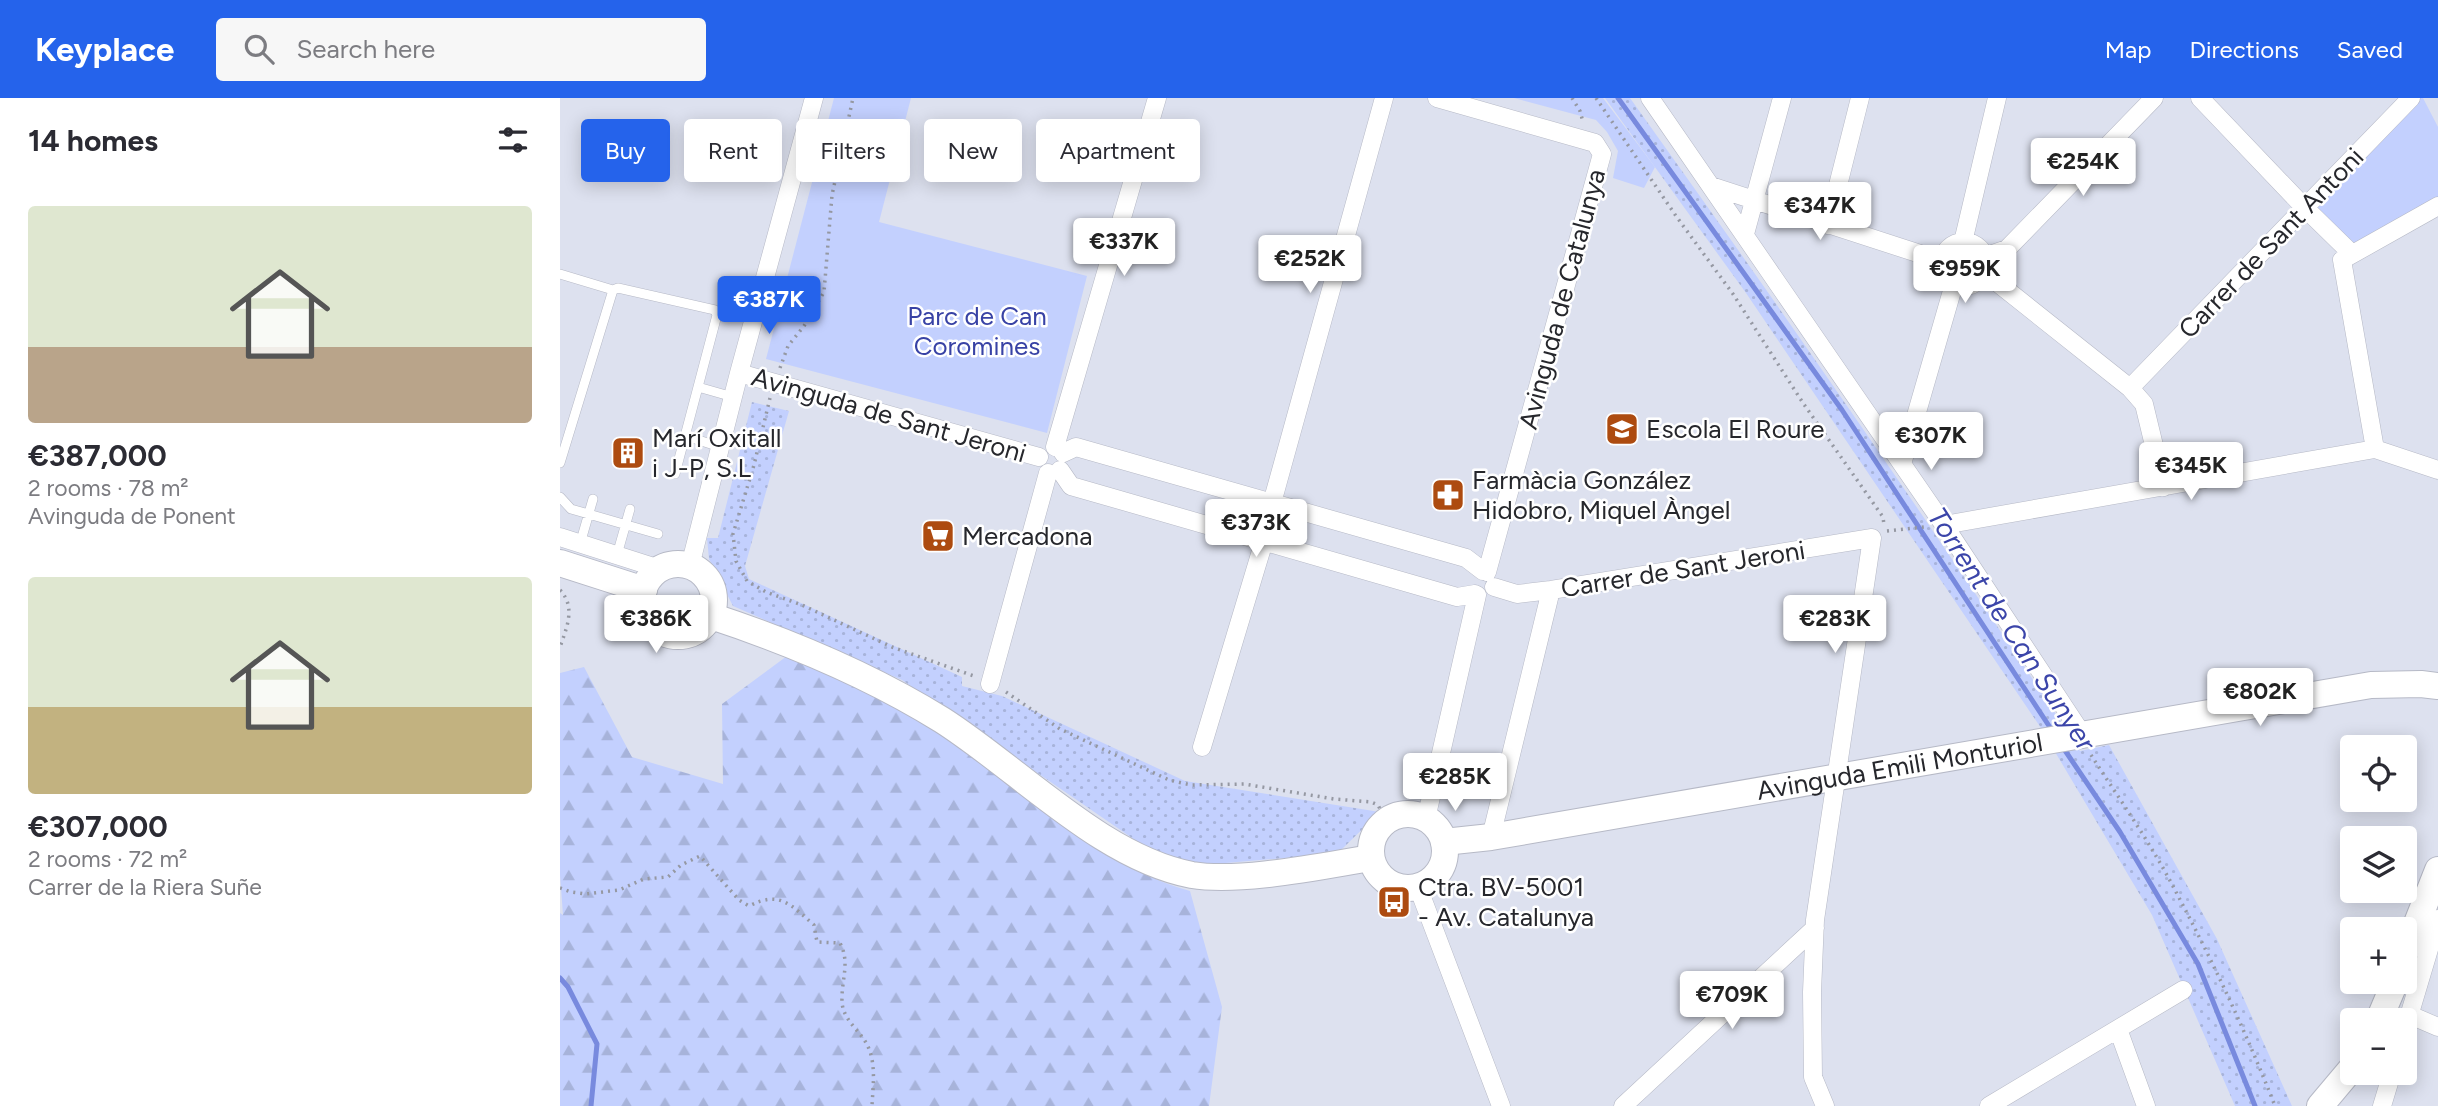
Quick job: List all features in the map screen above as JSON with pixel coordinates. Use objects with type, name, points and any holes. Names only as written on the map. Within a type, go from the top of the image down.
[{"type":"street","points":[[690,566],[814,98]]},
{"type":"street","points":[[990,684],[1157,98]]},
{"type":"street","points":[[1272,503],[1384,98]]},
{"type":"street","points":[[1437,98],[1577,138]]},
{"type":"street","points":[[1650,98],[1662,106],[1711,186],[1902,464],[1939,526],[2078,734]]},
{"type":"street","points":[[1745,234],[1782,98]]},
{"type":"street","points":[[1828,225],[1860,98]]},
{"type":"street","points":[[1963,242],[1997,98]]},
{"type":"street","points":[[2154,98],[2007,249],[1984,264],[1977,282],[1970,285],[1954,284],[1945,276],[1942,261],[1949,247],[1963,242],[1978,247],[1984,264],[2130,388],[2144,404],[2164,487]]},
{"type":"street","points":[[2200,98],[2305,208],[2347,257],[2375,449]]},
{"type":"street","name":"Carrer de Sant Antoni","points":[[2130,388],[2411,98]]},
{"type":"street","name":"Avinguda de Catalunya","points":[[1426,819],[1483,584],[1602,154],[1595,143],[1577,138]]},
{"type":"street","points":[[1711,186],[1942,261]]},
{"type":"street","points":[[2347,257],[2438,206]]},
{"type":"street","points":[[1902,464],[1954,284]]},
{"type":"street","name":"Avinguda de Sant Jeroni","points":[[739,373],[1053,460],[1071,486],[1457,597],[1483,584],[1466,558],[1076,447],[1053,460]]},
{"type":"street","points":[[1939,526],[2375,449],[2438,470]]},
{"type":"street","points":[[1825,1106],[1813,1077],[1812,992],[1815,929],[1835,778],[1879,535]]},
{"type":"street","name":"Carrer de Sant Jeroni","points":[[1483,584],[1517,594],[1551,590],[1879,535]]},
{"type":"street","points":[[560,537],[660,569]]},
{"type":"street","points":[[1202,747],[1264,541]]},
{"type":"street","points":[[560,562],[643,590]]},
{"type":"street","points":[[677,564],[690,566],[703,573],[712,586],[715,601],[711,616],[702,627],[690,634],[676,636],[662,632],[651,624],[644,612],[643,590],[653,573],[660,569],[677,564]]},
{"type":"street","points":[[1491,837],[1551,590]]},
{"type":"street","points":[[711,616],[768,635],[842,668],[940,719],[1091,829],[1152,863],[1215,877],[1268,873],[1371,858]]},
{"type":"street","name":"Avinguda Emili Monturiol","points":[[1444,842],[1491,837],[2371,685],[2438,686]]},
{"type":"street","points":[[1403,814],[1415,814],[1433,823],[1444,842],[1444,861],[1437,874],[1418,887],[1398,887],[1389,882],[1379,874],[1371,858],[1373,838],[1386,821],[1403,814]]},
{"type":"street","points":[[2417,923],[2438,870]]},
{"type":"street","points":[[1418,887],[1501,1106]]},
{"type":"street","points":[[1623,1106],[1815,929]]},
{"type":"street","points":[[2412,1008],[2436,933]]},
{"type":"street","points":[[1989,1106],[2183,990]]},
{"type":"street","points":[[2417,1018],[2438,1027]]},
{"type":"street","points":[[2118,1030],[2146,1106]]},
{"type":"street","points":[[2320,1106],[2340,1082]]},
{"type":"street","points":[[2382,1106],[2388,1085]]},
{"type":"lane","points":[[560,274],[613,290],[618,288],[715,310],[717,315],[676,474]]},
{"type":"lane","points":[[560,464],[613,290]]},
{"type":"lane","points":[[698,387],[733,397]]},
{"type":"lane","points":[[686,436],[720,447]]},
{"type":"lane","points":[[560,497],[571,509],[658,534]]},
{"type":"lane","points":[[580,544],[593,499]]},
{"type":"lane","points":[[617,555],[630,509]]},
{"type":"path","points":[[774,383],[788,346],[804,327],[824,292],[832,195],[853,98]]},
{"type":"path","points":[[1572,98],[1583,122],[1577,138]]},
{"type":"path","points":[[1596,98],[1733,294],[1803,403],[1883,517],[1879,535],[1939,526]]},
{"type":"path","points":[[560,590],[569,604],[570,615],[560,647]]},
{"type":"path","points":[[2078,734],[2176,890],[2202,946],[2225,986],[2275,1106]]},
{"type":"path","points":[[560,888],[586,894],[619,890],[644,879],[668,877],[681,865],[700,856],[739,900],[749,906],[764,899],[782,900],[798,911],[814,925],[817,942],[840,943],[843,949],[846,961],[842,998],[845,1017],[866,1042],[873,1063],[872,1106]]},
{"type":"green space","name":"Parc de Can Coromines","points":[[834,98],[911,98],[906,119],[829,119]]},
{"type":"green space","points":[[1514,98],[1603,98],[1655,167],[1644,188],[1613,178],[1618,151],[1596,120]]},
{"type":"green space","points":[[1605,98],[1630,98],[1858,422],[2080,751],[2109,745],[2217,939],[2292,1106],[2235,1106],[2152,915],[2039,725],[1746,293]]},
{"type":"green space","points":[[2411,98],[2423,98],[2438,127],[2438,206],[2360,250],[2310,202]]},
{"type":"green space","name":"Parc de Can Coromines","points":[[812,182],[889,182],[879,222],[1087,276],[1047,433],[766,359]]},
{"type":"green space","points":[[1963,242],[1978,249],[1985,264],[1978,279],[1963,286],[1948,279],[1941,264],[1948,249]]},
{"type":"green space","points":[[752,402],[789,411],[745,566],[749,579],[962,677],[962,686],[1002,696],[1185,781],[1380,812],[1341,850],[1296,857],[1191,866],[1138,842],[902,680],[733,606],[709,559],[707,538],[718,538]]},
{"type":"green space","points":[[787,656],[916,719],[957,744],[1096,847],[1157,880],[1190,891],[1222,1007],[1209,1106],[560,1106],[560,913],[563,915],[560,875],[560,673],[584,667],[632,757],[723,784],[722,704]]},
{"type":"waterway","name":"Torrent de Can Sunyer","points":[[1618,98],[1842,410],[2053,732]]},
{"type":"waterway","name":"Torrent de Can Sunyer","points":[[2062,746],[2120,832],[2198,964],[2255,1106]]},
{"type":"waterway","points":[[560,978],[568,987],[597,1044],[591,1106]]},
{"type":"place","name":"Escola El Roure","points":[[1622,429]]},
{"type":"place","name":"Marí Oxitall i J-P, S.L","points":[[628,453]]},
{"type":"place","name":"Farmàcia González Hidobro, Miquel Àngel","points":[[1448,495]]},
{"type":"place","name":"Mercadona","points":[[938,536]]},
{"type":"place","name":"Ctra. BV-5001 - Av. Catalunya","points":[[1394,902]]}]
